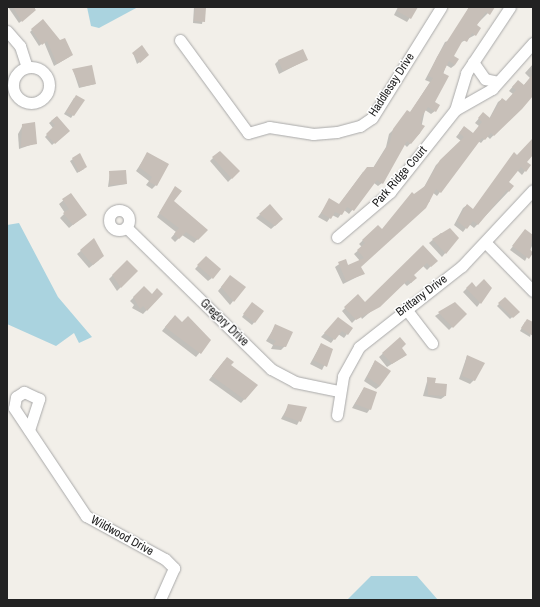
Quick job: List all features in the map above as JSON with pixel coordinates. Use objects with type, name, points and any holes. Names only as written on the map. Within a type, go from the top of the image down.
[{"type":"street","name":"Haddlesay Drive","points":[[180,40],[248,134],[269,127],[313,134],[337,132],[360,126],[372,118],[441,7]]},
{"type":"street","name":"Park Ridge Court","points":[[455,110],[463,79],[510,7]]},
{"type":"street","points":[[7,31],[20,46],[27,68]]},
{"type":"street","name":"Park Ridge Court","points":[[337,237],[390,192],[455,110],[486,93],[498,82],[533,43]]},
{"type":"street","points":[[473,62],[485,79],[498,82]]},
{"type":"street","name":"Brittany Drive","points":[[337,415],[339,391],[350,362],[360,347],[486,243],[533,190]]},
{"type":"street","name":"Gregory Drive","points":[[126,227],[271,369],[295,382],[339,391]]},
{"type":"street","points":[[486,243],[533,291]]},
{"type":"street","points":[[406,309],[432,343]]},
{"type":"street","name":"Wildwood Drive","points":[[29,430],[86,516],[165,559],[174,568],[160,600]]},
{"type":"water","points":[[87,7],[138,7],[99,28],[91,26]]},
{"type":"water","points":[[19,223],[58,297],[92,337],[79,343],[74,333],[56,346],[7,324],[7,225]]},
{"type":"water","points":[[371,576],[417,576],[438,600],[347,600]]},
{"type":"building","points":[[13,7],[33,7],[36,10],[22,22]]},
{"type":"building","points":[[195,7],[206,7],[205,22],[194,21]]},
{"type":"building","points":[[399,7],[418,7],[411,19],[397,11]]},
{"type":"building","points":[[469,7],[495,7],[490,15],[486,12],[477,25],[481,28],[476,36],[472,33],[467,42],[463,40],[454,56],[459,59],[455,65],[449,61],[443,73],[449,76],[435,102],[440,105],[436,112],[428,107],[422,116],[421,124],[425,126],[411,144],[407,141],[383,184],[377,180],[354,211],[347,207],[342,215],[335,212],[331,219],[321,213],[329,198],[339,204],[367,167],[374,167],[390,142],[393,129],[407,110],[410,112],[433,78],[428,76],[437,57]]},
{"type":"building","points":[[43,19],[60,40],[65,38],[73,55],[57,64],[47,41],[42,45],[31,29]]},
{"type":"building","points":[[142,45],[149,55],[140,63],[132,53]]},
{"type":"building","points":[[303,49],[308,60],[283,71],[278,60]]},
{"type":"building","points":[[92,65],[96,84],[81,87],[72,69]]},
{"type":"building","points":[[533,74],[533,96],[522,109],[494,136],[491,133],[485,140],[482,138],[441,193],[436,189],[426,208],[361,267],[365,274],[346,281],[338,262],[346,259],[348,265],[364,258],[357,250],[365,243],[362,240],[378,225],[382,229],[412,192],[414,194],[425,186],[440,160],[464,137],[459,133],[464,126],[473,133],[482,122],[478,118],[483,112],[490,118],[502,98],[506,101],[516,90],[512,87],[518,80],[524,85]]},
{"type":"building","points":[[76,95],[85,100],[74,116],[66,112]]},
{"type":"building","points":[[57,116],[70,131],[55,144],[46,134],[55,125],[51,121]]},
{"type":"building","points":[[35,122],[37,144],[21,147],[22,124]]},
{"type":"building","points":[[533,138],[533,155],[527,162],[531,165],[526,172],[521,167],[509,182],[514,186],[509,192],[507,190],[478,225],[473,221],[467,229],[457,221],[467,204],[473,209],[514,152],[517,155]]},
{"type":"building","points":[[220,151],[240,171],[232,179],[212,157]]},
{"type":"building","points":[[147,152],[169,164],[157,186],[149,182],[152,177],[139,167]]},
{"type":"building","points":[[80,153],[87,167],[79,172],[72,158]]},
{"type":"building","points":[[126,170],[127,184],[110,185],[109,171]]},
{"type":"building","points":[[175,186],[182,191],[174,201],[208,230],[198,240],[186,232],[179,239],[174,234],[179,228],[159,213]]},
{"type":"building","points":[[71,193],[87,215],[73,225],[63,213],[69,209],[62,199]]},
{"type":"building","points":[[270,204],[283,219],[275,226],[259,214]]},
{"type":"building","points":[[450,228],[459,238],[446,254],[432,239]]},
{"type":"building","points":[[525,229],[533,235],[530,249],[533,253],[529,259],[512,246]]},
{"type":"building","points":[[94,238],[104,256],[93,265],[80,250]]},
{"type":"building","points":[[423,245],[438,261],[431,267],[427,263],[414,275],[417,278],[411,283],[408,280],[380,307],[356,320],[344,307],[358,294],[365,302]]},
{"type":"building","points":[[206,256],[221,269],[213,279],[197,265]]},
{"type":"building","points":[[127,260],[138,271],[121,288],[112,275]]},
{"type":"building","points":[[230,275],[246,287],[234,302],[221,287]]},
{"type":"building","points":[[484,279],[492,288],[481,304],[466,288],[472,282],[476,287]]},
{"type":"building","points":[[144,286],[152,294],[157,288],[163,294],[147,311],[143,306],[140,309],[133,297]]},
{"type":"building","points":[[505,297],[520,312],[513,318],[498,303]]},
{"type":"building","points":[[252,302],[264,311],[255,323],[243,314]]},
{"type":"building","points":[[455,302],[467,314],[453,328],[438,312]]},
{"type":"building","points":[[175,315],[182,322],[188,316],[211,340],[201,354],[165,327]]},
{"type":"building","points":[[338,317],[353,328],[348,335],[342,331],[335,340],[324,333]]},
{"type":"building","points":[[527,319],[533,322],[533,336],[521,328]]},
{"type":"building","points":[[275,324],[293,332],[286,347],[273,345],[276,341],[269,338]]},
{"type":"building","points":[[400,337],[406,344],[402,348],[407,355],[392,364],[382,353]]},
{"type":"building","points":[[321,343],[333,349],[327,367],[313,360]]},
{"type":"building","points":[[467,355],[485,363],[475,381],[462,376]]},
{"type":"building","points":[[227,357],[234,362],[231,365],[258,385],[245,400],[212,376]]},
{"type":"building","points":[[375,360],[391,371],[380,386],[367,377]]},
{"type":"building","points":[[427,377],[436,378],[435,383],[447,384],[446,396],[428,395]]},
{"type":"building","points":[[364,387],[377,392],[371,410],[355,404]]},
{"type":"building","points":[[288,404],[307,407],[301,422],[284,416]]}]
